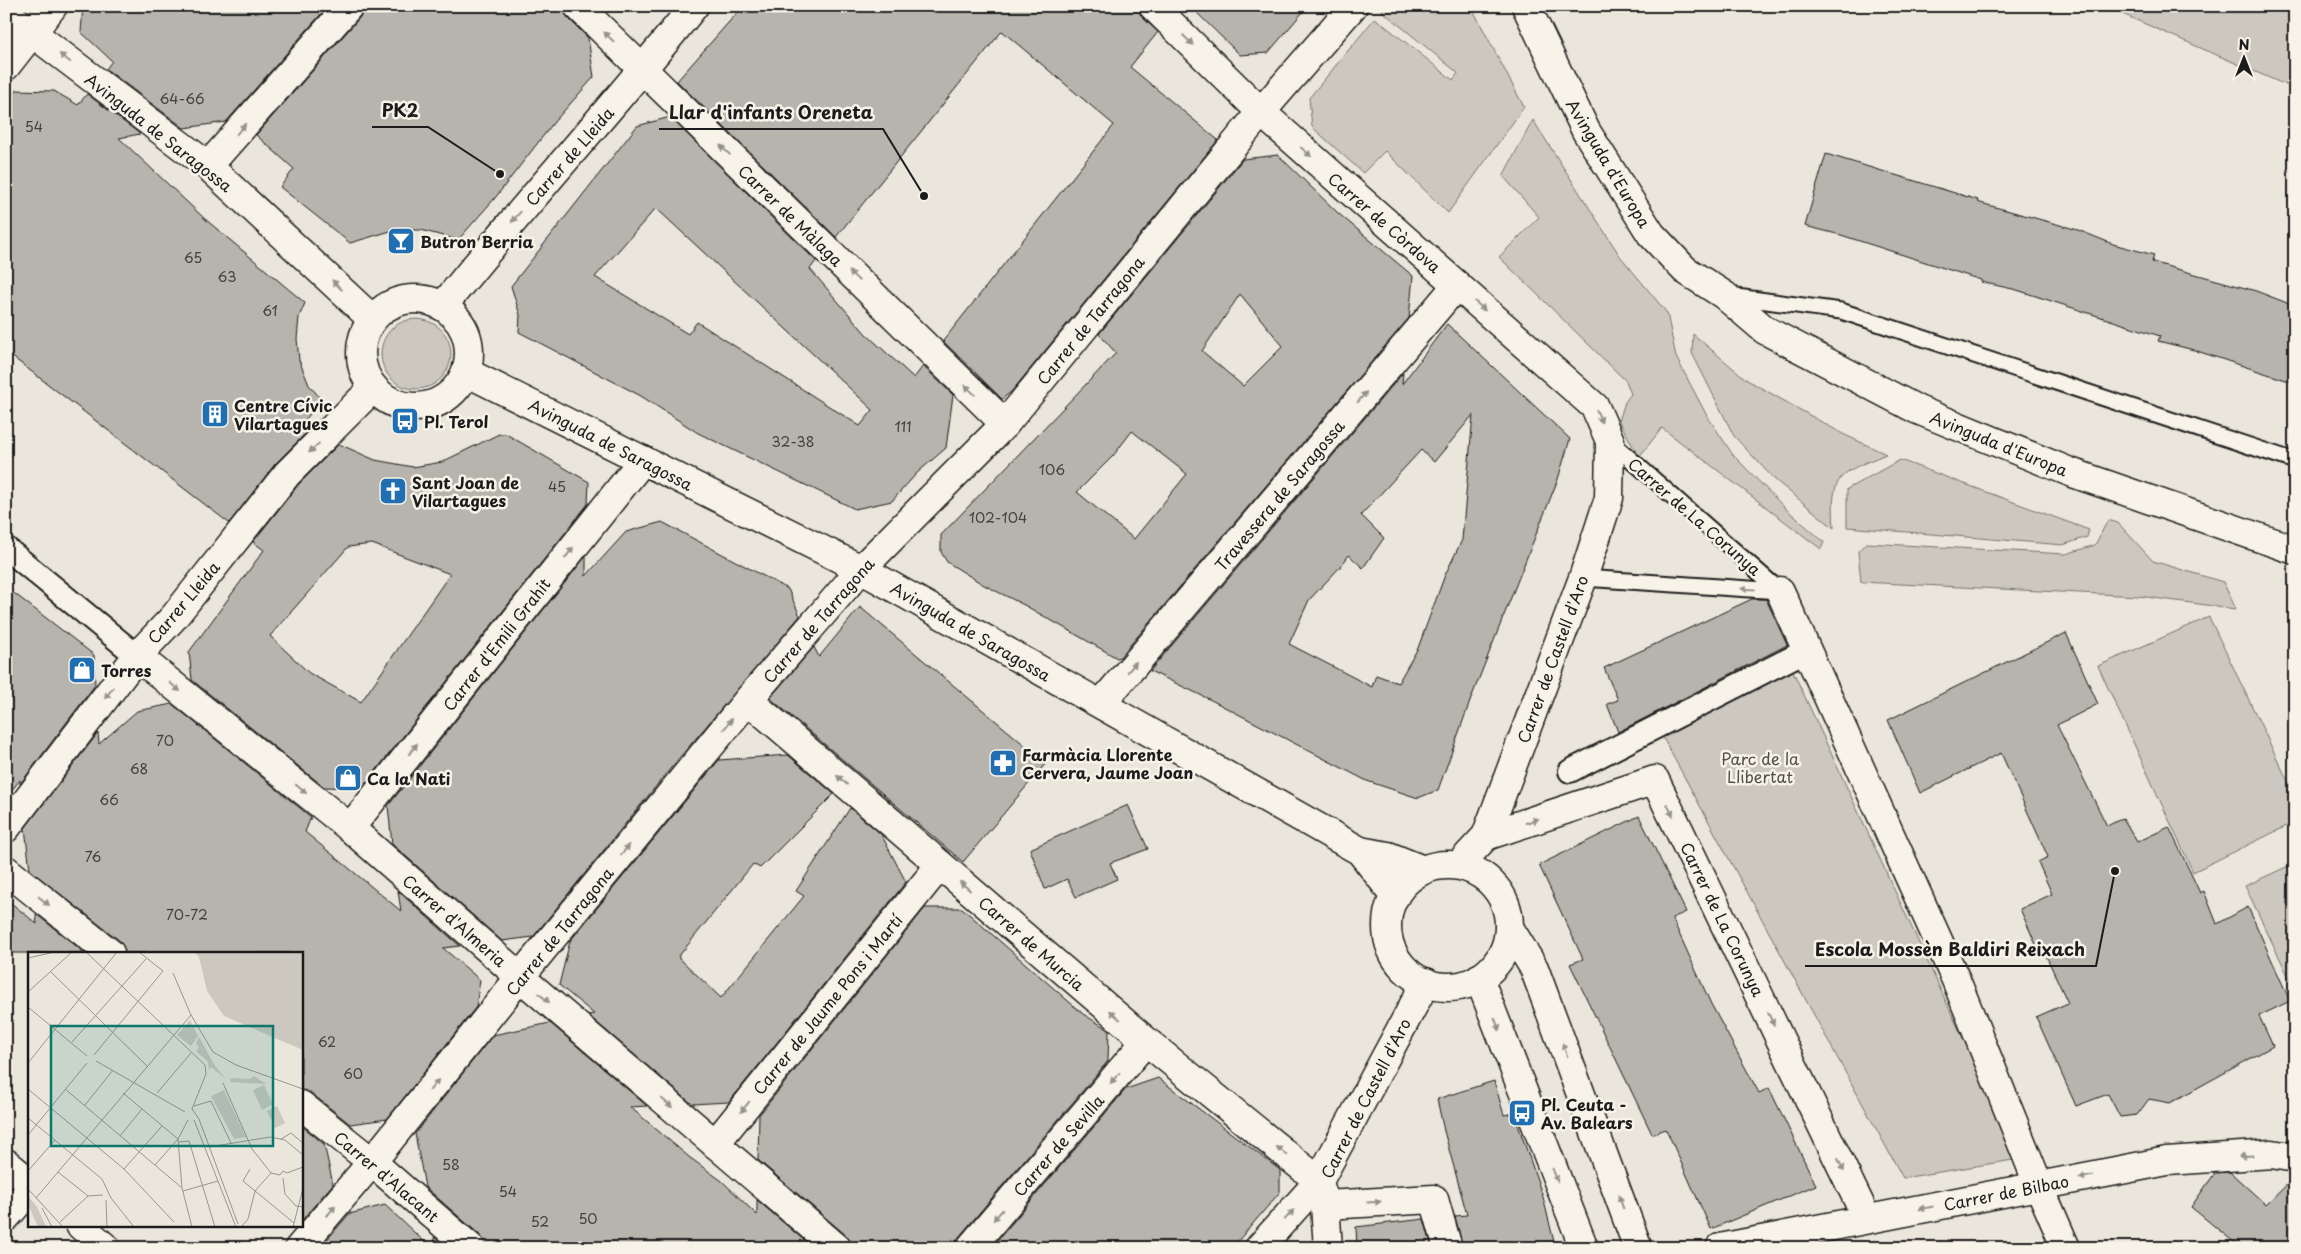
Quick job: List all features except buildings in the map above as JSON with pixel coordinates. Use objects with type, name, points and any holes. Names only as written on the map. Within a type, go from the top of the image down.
[{"type":"street","points":[[6,66],[53,6]]},
{"type":"street","points":[[208,166],[349,6]]},
{"type":"street","name":"Carrer de Màlaga","points":[[578,6],[1005,424]]},
{"type":"street","name":"Carrer de Lleida","points":[[443,306],[484,254],[643,70],[694,6]]},
{"type":"street","name":"Carrer de Còrdova","points":[[1153,6],[1261,112],[1594,408],[1610,441]]},
{"type":"street","name":"Carrer de Tarragona","points":[[300,1248],[748,700],[861,569],[1005,424],[1261,112],[1353,6]]},
{"type":"street","name":"Avinguda d'Europa","points":[[1526,6],[1586,132],[1651,234],[1685,270],[1724,295],[1765,330],[1918,410],[2070,472],[2295,550]]},
{"type":"street","name":"Avinguda de Saragossa","points":[[6,13],[208,166],[372,319]]},
{"type":"street","name":"Travessera de Saragossa","points":[[1100,704],[1457,285]]},
{"type":"street","points":[[405,299],[425,299],[443,306],[460,322],[466,335],[469,357],[462,381],[448,396],[419,407],[399,405],[381,395],[366,378],[360,354],[363,336],[372,319],[387,306],[405,299]]},
{"type":"street","name":"Avinguda de Saragossa","points":[[466,372],[861,569],[1360,851],[1388,856],[1423,870]]},
{"type":"street","name":"Carrer Lleida","points":[[6,828],[137,656],[174,617],[287,474],[373,388]]},
{"type":"street","name":"Carrer de Castell d'Aro","points":[[1459,865],[1486,836],[1583,578],[1609,498],[1610,441]]},
{"type":"street","name":"Carrer d'Emili Grahit","points":[[350,828],[643,460]]},
{"type":"street","points":[[6,548],[137,656]]},
{"type":"street","name":"Carrer de La Corunya","points":[[1780,591],[1956,980],[2038,1186],[2066,1248]]},
{"type":"street","points":[[1570,770],[1807,650]]},
{"type":"street","name":"Carrer d'Almeria","points":[[137,656],[350,828],[520,977],[837,1248]]},
{"type":"street","name":"Carrer de Murcia","points":[[748,700],[1322,1193]]},
{"type":"street","name":"Carrer de La Corunya","points":[[1486,836],[1655,780],[1867,1219]]},
{"type":"street","name":"Avinguda de Saragossa","points":[[1360,851],[1395,896]]},
{"type":"street","name":"Carrer de Jaume Pons i Martí","points":[[715,1144],[940,865]]},
{"type":"street","points":[[1459,865],[1484,876],[1496,888],[1508,911],[1510,929],[1506,949],[1488,973],[1453,987],[1426,982],[1416,978],[1401,964],[1391,946],[1387,926],[1390,905],[1407,881],[1423,870],[1435,866],[1459,865]]},
{"type":"street","points":[[6,870],[109,952]]},
{"type":"street","points":[[1510,929],[1534,968],[1638,1248]]},
{"type":"street","points":[[1479,978],[1584,1248]]},
{"type":"street","name":"Carrer de Castell d'Aro","points":[[1328,1248],[1322,1193],[1426,982]]},
{"type":"street","name":"Carrer de Sevilla","points":[[970,1248],[1146,1042]]},
{"type":"street","name":"Carrer d'Alacant","points":[[302,1107],[372,1162],[471,1248]]},
{"type":"street","name":"Carrer de Bilbao","points":[[1720,1248],[2168,1161],[2272,1154],[2295,1158]]},
{"type":"street","points":[[6,1163],[28,1181]]},
{"type":"street","points":[[6,1217],[28,1192]]},
{"type":"street","points":[[1259,1248],[1322,1193],[1434,1198],[1448,1248]]},
{"type":"street","points":[[81,1226],[106,1248]]},
{"type":"lane","name":"Avinguda d'Europa","points":[[1724,295],[1841,311],[2295,461]]},
{"type":"lane","name":"Carrer de La Corunya","points":[[1610,441],[1780,591]]},
{"type":"lane","name":"Carrer de La Corunya","points":[[1583,578],[1780,591]]},
{"type":"green space","points":[[1385,6],[1471,6],[1524,107],[1448,213],[1385,151],[1363,173],[1312,127],[1309,98],[1375,18],[1453,80],[1458,73],[1382,11]]},
{"type":"green space","points":[[2104,6],[2295,6],[2295,89]]},
{"type":"green space","points":[[1533,120],[1620,256],[1667,313],[1676,357],[1706,414],[1733,455],[1786,509],[1824,542],[1821,549],[1662,428],[1639,457],[1619,421],[1625,402],[1631,394],[1626,381],[1499,257],[1539,217],[1503,176]]},
{"type":"green space","points":[[416,319],[435,325],[445,335],[451,354],[445,373],[435,383],[416,389],[397,383],[387,373],[381,354],[387,335],[397,325]]},
{"type":"green space","points":[[1693,334],[1747,380],[1843,434],[1886,454],[1857,466],[1841,478],[1836,486],[1834,496],[1834,528],[1774,479],[1734,436],[1692,353]]},
{"type":"green space","points":[[1900,460],[2089,530],[2087,537],[2063,545],[1847,527],[1847,489]]},
{"type":"green space","points":[[2108,520],[2118,523],[2153,561],[2223,582],[2236,609],[2139,596],[1861,582],[1858,551],[1866,543],[2066,554],[2095,545]]},
{"type":"green space","points":[[2209,617],[2295,796],[2295,822],[2193,872],[2098,666]]},
{"type":"green space","name":"Parc de la Llibertat","points":[[1792,669],[2019,1159],[1903,1178],[1662,736]]},
{"type":"green space","points":[[2295,863],[2295,990],[2245,886]]},
{"type":"place","name":"PK2","points":[[500,174]]},
{"type":"place","name":"Llar d'infants Oreneta","points":[[924,196]]},
{"type":"place","name":"Butron Berria","points":[[401,241]]},
{"type":"place","name":"Centre Cívic Vilartagues","points":[[215,414]]},
{"type":"place","name":"Pl. Terol","points":[[405,421]]},
{"type":"place","name":"Sant Joan de Vilartagues","points":[[393,491]]},
{"type":"place","name":"Torres","points":[[82,670]]},
{"type":"place","name":"Farmàcia Llorente Cervera, Jaume Joan","points":[[1003,763]]},
{"type":"place","name":"Ca la Nati","points":[[348,778]]},
{"type":"place","name":"Escola Mossèn Baldiri Reixach","points":[[2115,871]]},
{"type":"place","name":"Pl. Ceuta - Av. Balears","points":[[1522,1113]]}]
